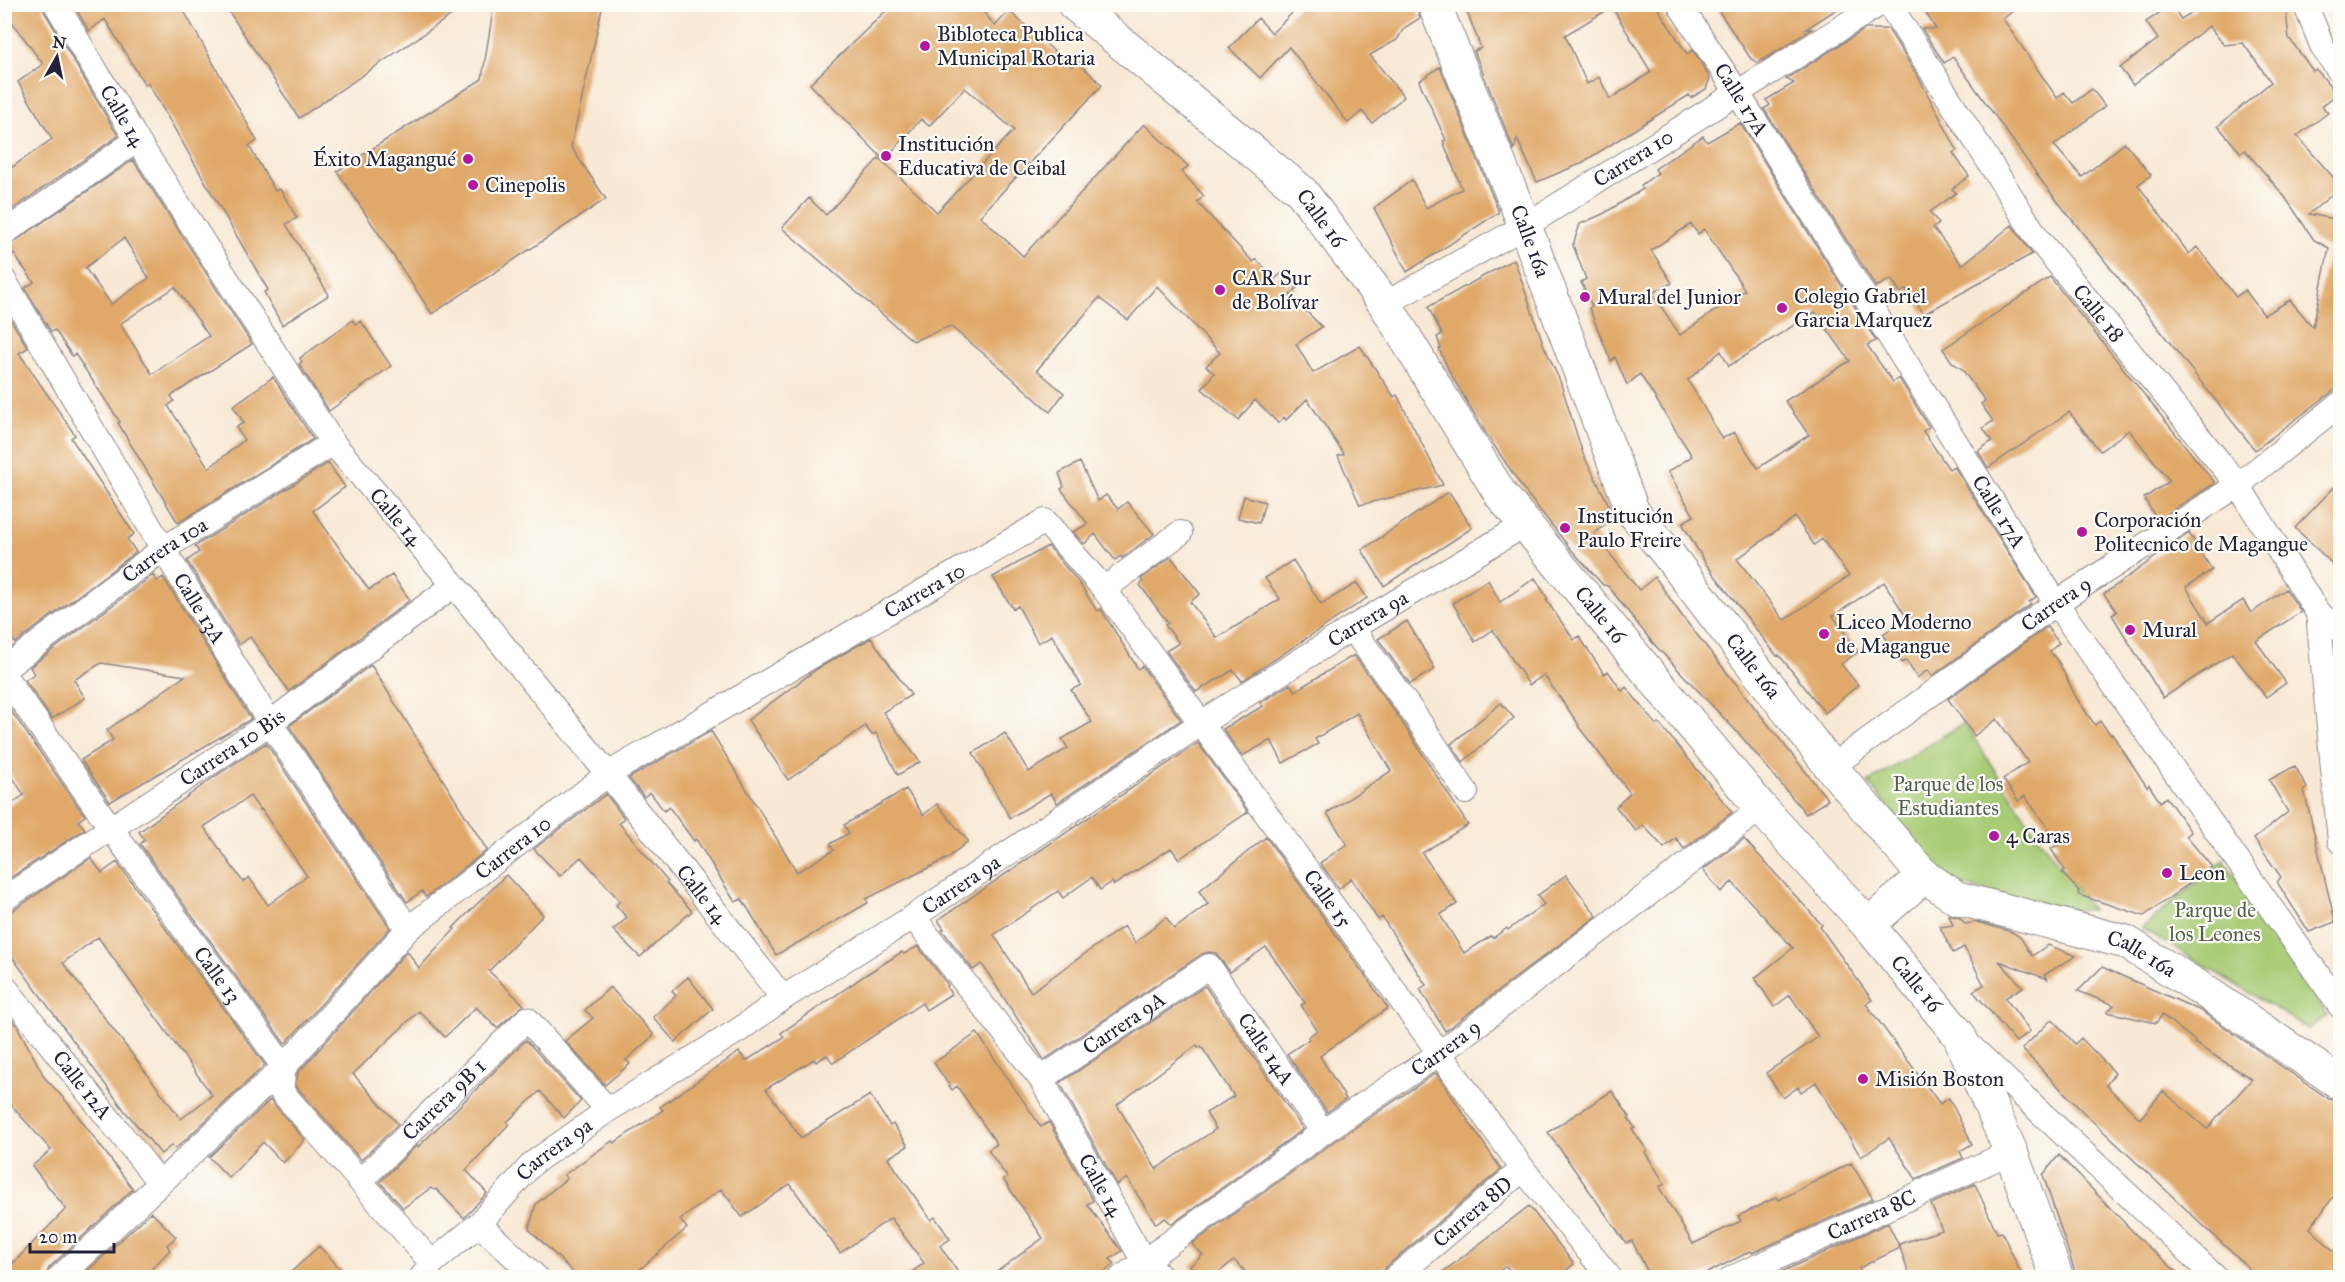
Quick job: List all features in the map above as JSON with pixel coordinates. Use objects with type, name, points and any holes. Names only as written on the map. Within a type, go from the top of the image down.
[{"type":"main road","name":"Calle 16","points":[[1074,4],[1302,192],[1385,304],[1501,495],[1761,808],[1868,925],[1959,1035],[2011,1152],[2057,1278]]},
{"type":"main road","name":"Calle 16a","points":[[1434,4],[1525,226],[1633,512],[1831,767],[1924,876],[1957,898],[2126,942],[2200,988],[2340,1083]]},
{"type":"main road","points":[[1868,925],[1924,876]]},
{"type":"street","name":"Calle 14","points":[[56,4],[137,140],[333,443],[454,585],[608,774],[783,998]]},
{"type":"street","name":"Calle 17A","points":[[1679,4],[1737,92],[2056,603],[2340,1006]]},
{"type":"street","name":"Carrera 10","points":[[1385,304],[1525,226],[1879,4]]},
{"type":"street","name":"Calle 18","points":[[1889,4],[2038,239],[2238,485],[2318,613],[2340,630]]},
{"type":"street","points":[[2305,4],[2323,48],[2340,72]]},
{"type":"street","points":[[4,233],[137,140]]},
{"type":"street","name":"Calle 13A","points":[[4,280],[163,549],[270,723],[408,929]]},
{"type":"street","name":"Carrera 9","points":[[1831,767],[2056,603],[2238,485],[2340,404]]},
{"type":"street","name":"Carrera 10a","points":[[4,669],[163,549],[333,443]]},
{"type":"street","name":"Carrera 10","points":[[59,1278],[284,1066],[408,929],[608,774],[1045,520]]},
{"type":"street","name":"Calle 15","points":[[1045,520],[1104,589],[1203,722],[1523,1169],[1610,1278]]},
{"type":"street","name":"Carrera 9a","points":[[427,1270],[479,1224],[533,1163],[608,1110],[739,1030],[783,998],[913,917],[1203,722],[1352,628],[1526,524]]},
{"type":"street","points":[[1104,589],[1180,533]]},
{"type":"street","name":"Carrera 10 Bis","points":[[4,899],[270,723],[454,585]]},
{"type":"street","name":"Calle 18","points":[[2318,613],[2340,841]]},
{"type":"street","points":[[1352,628],[1414,714],[1466,792]]},
{"type":"street","name":"Calle 13","points":[[4,675],[110,827],[284,1066]]},
{"type":"street","name":"Carrera 9","points":[[1121,1278],[1323,1132],[1440,1053],[1761,808]]},
{"type":"street","name":"Calle 14","points":[[913,917],[1041,1079],[1143,1260],[1162,1278]]},
{"type":"street","name":"Carrera 9A","points":[[1041,1079],[1209,966]]},
{"type":"street","name":"Calle 14A","points":[[1209,966],[1323,1132]]},
{"type":"street","name":"Calle 12A","points":[[4,986],[159,1182]]},
{"type":"street","name":"Carrera 9B 1","points":[[360,1181],[527,1019],[608,1110]]},
{"type":"street","points":[[1959,1035],[2216,1278]]},
{"type":"street","points":[[284,1066],[281,1090],[360,1181],[427,1270]]},
{"type":"street","name":"Carrera 8C","points":[[1732,1278],[2011,1152]]},
{"type":"street","name":"Carrera 8D","points":[[1395,1278],[1523,1169]]},
{"type":"street","points":[[479,1224],[537,1278]]},
{"type":"green space","name":"Parque de los Estudiantes","points":[[1964,723],[2038,837],[2092,910],[2045,909],[1947,880],[1868,783]]},
{"type":"green space","name":"Parque de los Leones","points":[[2224,860],[2327,1016],[2309,1029],[2142,928]]},
{"type":"building","points":[[4,4],[42,4],[118,136],[4,215],[4,173],[52,139],[18,82],[43,64],[4,11]]},
{"type":"building","points":[[73,4],[180,4],[257,141],[249,146],[275,191],[280,189],[297,218],[286,224],[329,295],[282,325],[264,292],[268,290],[148,83],[145,85],[105,19],[89,31]]},
{"type":"building","name":"Éxito Magangué","points":[[224,4],[468,4],[299,118]]},
{"type":"building","name":"Éxito Magangué","points":[[494,4],[603,4],[571,147],[606,199],[432,314],[337,171],[482,79]]},
{"type":"building","points":[[893,4],[977,4],[995,26],[1009,11],[1072,67],[1078,62],[1102,85],[980,216],[1023,256],[1144,124],[1188,166],[1182,172],[1204,196],[1197,202],[1253,262],[1256,259],[1275,279],[1282,273],[1297,288],[1290,295],[1322,327],[1296,344],[1313,373],[1360,346],[1394,397],[1397,395],[1443,485],[1360,505],[1338,456],[1344,454],[1307,399],[1286,420],[1284,417],[1278,423],[1255,400],[1238,420],[1202,389],[1214,373],[1206,366],[1220,353],[1157,286],[1128,320],[1099,298],[1037,370],[1064,393],[1050,412],[950,326],[913,341],[782,228],[809,198],[826,215],[879,158],[937,212],[1014,130],[965,88],[929,126],[921,119],[884,160],[810,84]]},
{"type":"building","points":[[1301,4],[1416,4],[1420,18],[1404,28],[1397,40],[1370,55],[1404,97],[1372,123],[1362,111],[1348,123],[1289,47],[1260,78],[1229,48],[1258,18],[1272,33]]},
{"type":"building","points":[[1464,4],[1655,4],[1687,54],[1693,50],[1710,78],[1706,89],[1691,98],[1689,95],[1580,164],[1537,182],[1517,139],[1514,150],[1474,51],[1481,48]],"holes":[[[1612,7],[1651,72],[1610,99],[1599,77],[1587,84],[1565,35]]]},
{"type":"building","points":[[1714,4],[1845,4],[1806,29],[1812,29],[1758,63],[1751,59]]},
{"type":"building","points":[[1920,4],[2022,4],[2003,19],[2057,98],[2064,92],[2073,103],[2092,89],[2105,106],[2054,145],[2082,177],[2125,143],[2151,175],[2138,185],[2189,254],[2197,247],[2236,297],[2245,290],[2264,315],[2290,300],[2313,327],[2329,248],[2314,240],[2285,197],[2245,150],[2241,153],[2218,126],[2271,82],[2243,43],[2224,45],[2209,26],[2133,85],[2120,68],[2158,39],[2146,22],[2171,5],[2181,19],[2196,10],[2192,4],[2285,4],[2289,38],[2313,71],[2316,69],[2337,94],[2322,106],[2328,113],[2297,136],[2340,185],[2340,188],[2309,214],[2340,220],[2340,386],[2255,450],[2043,183],[1953,57],[1944,63],[1922,29],[1936,29]]},
{"type":"building","points":[[1865,29],[1888,29],[1920,80],[1957,150],[1953,153],[1969,176],[1952,189],[1956,193],[1930,212],[1939,224],[1933,228],[1962,265],[2012,225],[2032,254],[1924,314],[1906,289],[1901,293],[1891,279],[1876,287],[1764,109],[1770,105],[1766,100],[1794,83],[1786,79]]},
{"type":"building","points":[[1440,67],[1498,213],[1407,272],[1374,208],[1412,180],[1426,208],[1462,189],[1443,141],[1446,140],[1419,81]]},
{"type":"building","points":[[1740,123],[1876,341],[1867,345],[1893,382],[1899,378],[1929,427],[1923,431],[1949,469],[1954,466],[2036,597],[2029,602],[2031,604],[1932,676],[1928,670],[1917,678],[1906,660],[1902,663],[1883,634],[1907,618],[1884,582],[1833,616],[1858,652],[1841,664],[1858,685],[1825,713],[1779,655],[1777,656],[1706,564],[1682,523],[1694,516],[1668,472],[1692,456],[1640,374],[1627,385],[1615,357],[1611,361],[1589,308],[1592,306],[1581,282],[1586,279],[1573,245],[1580,224],[1603,214],[1643,189],[1641,185],[1658,173],[1655,169],[1703,136],[1707,142]],"holes":[[[1691,224],[1698,234],[1704,229],[1745,290],[1680,335],[1652,293],[1672,283],[1651,250]],[[1815,312],[1850,361],[1785,401],[1809,435],[1758,468],[1734,432],[1722,439],[1688,380],[1721,351],[1729,366]],[[1795,517],[1814,545],[1822,539],[1849,576],[1784,620],[1737,559]]]},
{"type":"building","points":[[133,160],[252,344],[171,396],[174,401],[168,406],[209,468],[244,440],[236,427],[244,423],[233,406],[273,377],[313,439],[178,523],[118,423],[120,422],[75,354],[72,356],[55,330],[51,332],[25,288],[34,282],[8,246]],"holes":[[[124,238],[149,278],[111,304],[85,268]],[[175,287],[209,336],[152,374],[120,324]]]},
{"type":"building","points":[[1514,259],[1544,346],[1560,381],[1583,454],[1615,517],[1594,534],[1639,590],[1655,577],[1682,616],[1828,800],[1806,814],[1740,735],[1652,642],[1608,586],[1603,585],[1569,547],[1524,490],[1485,432],[1450,373],[1439,349],[1441,348],[1437,337],[1442,334],[1428,307]]},
{"type":"building","points":[[2050,277],[2215,483],[2157,520],[2144,498],[2170,481],[2129,430],[2100,451],[2069,412],[1988,468],[1978,451],[1992,441],[1983,428],[1993,421],[1981,404],[1985,401],[1962,369],[1952,362],[1943,349]]},
{"type":"building","points":[[4,309],[28,348],[19,353],[75,435],[71,438],[134,534],[127,539],[136,552],[15,643],[4,625]]},
{"type":"building","points":[[353,320],[355,324],[361,321],[391,366],[329,411],[299,364],[302,362],[300,358]]},
{"type":"building","points":[[1080,462],[1098,501],[1106,495],[1118,509],[1127,502],[1154,534],[1122,558],[1121,556],[1115,560],[1095,534],[1084,544],[1073,532],[1088,524],[1061,489],[1064,487],[1059,473]]},
{"type":"building","points":[[328,463],[345,487],[313,511],[369,590],[392,575],[410,600],[289,691],[250,637],[239,645],[187,561],[199,552],[195,546]]},
{"type":"building","points":[[2340,481],[2340,571],[2295,528]]},
{"type":"building","points":[[1450,493],[1472,528],[1384,586],[1362,550]]},
{"type":"building","points":[[1244,496],[1265,502],[1259,523],[1238,518]]},
{"type":"building","points":[[2189,533],[2212,570],[2186,587],[2208,623],[2243,600],[2251,613],[2286,589],[2301,612],[2256,641],[2286,683],[2266,697],[2232,653],[2163,698],[2112,615],[2117,612],[2104,594]]},
{"type":"building","points":[[1048,546],[1080,584],[1097,611],[1101,609],[1138,669],[1142,666],[1181,720],[1057,803],[1051,793],[1010,818],[973,753],[1005,733],[1029,772],[1068,748],[1062,739],[1092,722],[1071,690],[1081,685],[1052,635],[1038,643],[1018,606],[1013,609],[993,577]]},
{"type":"building","points":[[1171,557],[1200,594],[1190,602],[1217,638],[1280,599],[1265,578],[1293,560],[1321,604],[1357,583],[1367,598],[1242,681],[1233,670],[1196,692],[1166,651],[1179,643],[1165,625],[1168,623],[1140,585],[1143,582],[1141,579]]},
{"type":"building","points":[[153,575],[157,581],[163,577],[251,719],[110,802],[81,760],[113,740],[107,730],[185,676],[101,663],[74,680],[85,698],[52,719],[25,680],[34,674],[30,667]]},
{"type":"building","points":[[1535,578],[1548,599],[1546,600],[1574,640],[1579,636],[1604,674],[1608,671],[1622,691],[1626,687],[1657,725],[1659,723],[1732,812],[1684,849],[1676,838],[1664,848],[1643,825],[1636,831],[1616,807],[1630,793],[1578,726],[1544,675],[1529,685],[1493,630],[1475,642],[1453,603],[1488,580],[1500,602]]},
{"type":"building","points":[[1407,621],[1435,669],[1410,684],[1378,639]]},
{"type":"building","points":[[2047,627],[2059,643],[2050,651],[2059,663],[2077,699],[2095,725],[2100,721],[2112,734],[2147,787],[2149,785],[2160,802],[2166,797],[2191,832],[2186,836],[2212,867],[2144,916],[2079,895],[2079,891],[2062,873],[2065,870],[2051,849],[2059,844],[2025,796],[2018,801],[2003,779],[2028,762],[1997,719],[1974,736],[1948,699]]},
{"type":"building","points":[[871,638],[911,695],[883,712],[920,762],[898,775],[876,733],[872,735],[865,726],[788,780],[748,720],[817,669]]},
{"type":"building","points":[[1354,655],[1402,722],[1468,825],[1422,853],[1457,904],[1440,915],[1464,953],[1491,936],[1493,938],[1507,928],[1508,930],[1544,904],[1537,896],[1566,875],[1597,916],[1445,1031],[1420,989],[1426,985],[1382,917],[1378,920],[1351,878],[1339,889],[1320,863],[1347,844],[1327,813],[1391,771],[1357,713],[1315,739],[1318,744],[1283,763],[1271,740],[1242,756],[1223,729],[1263,706],[1260,703],[1290,684],[1295,691]]},
{"type":"building","points":[[371,665],[487,850],[426,897],[422,891],[407,902],[289,726]]},
{"type":"building","points":[[4,701],[85,816],[78,821],[85,829],[4,882],[4,809],[24,795],[4,764]]},
{"type":"building","points":[[1501,703],[1514,718],[1463,762],[1451,744]]},
{"type":"building","points":[[711,731],[797,872],[834,850],[830,844],[849,833],[844,825],[906,789],[923,815],[937,804],[968,841],[948,858],[866,899],[868,903],[776,955],[742,899],[735,902],[696,839],[694,841],[669,807],[664,811],[650,792],[644,797],[629,778]]},
{"type":"building","points":[[266,743],[390,928],[285,1044],[140,844],[145,840],[139,832],[214,777]],"holes":[[[250,796],[307,876],[268,905],[249,877],[243,882],[204,827]]]},
{"type":"building","points":[[1198,743],[1248,812],[1179,859],[1171,848],[1114,885],[1112,882],[1100,890],[1092,877],[1063,898],[1058,891],[994,935],[1031,992],[1124,926],[1135,943],[1166,917],[1174,929],[1208,904],[1199,891],[1266,837],[1388,1008],[1320,1056],[1346,1099],[1327,1112],[1287,1054],[1309,1039],[1308,1037],[1317,1030],[1301,1005],[1305,1003],[1266,947],[1230,972],[1216,953],[1202,954],[1044,1060],[982,964],[973,970],[942,930],[944,929],[938,920]]},
{"type":"building","points":[[2295,766],[2307,788],[2304,790],[2335,922],[2309,932],[2277,882],[2281,877],[2254,839],[2288,812],[2269,780]]},
{"type":"building","points":[[606,794],[624,818],[619,823],[668,882],[666,883],[692,911],[640,957],[613,930],[627,918],[616,905],[620,901],[581,857],[560,876],[534,849]]},
{"type":"building","points":[[1744,839],[1822,925],[1820,927],[1872,1000],[1866,1004],[1940,1104],[1949,1098],[1972,1144],[1960,1151],[1963,1158],[1916,1179],[1889,1138],[1861,1157],[1816,1082],[1801,1092],[1798,1087],[1783,1098],[1766,1073],[1818,1037],[1790,995],[1774,1007],[1755,978],[1793,948],[1732,882],[1721,892],[1703,870]]},
{"type":"building","points":[[91,858],[102,873],[117,862],[265,1065],[175,1149],[172,1145],[161,1154],[124,1110],[4,946],[4,913],[12,911]],"holes":[[[98,937],[212,1095],[181,1119],[63,963]]]},
{"type":"building","points":[[506,875],[543,915],[489,971],[524,1005],[497,1028],[476,1007],[445,1037],[419,1011],[353,1074],[398,1124],[361,1160],[296,1086],[298,1073],[407,951],[419,968],[455,929],[453,928]]},
{"type":"building","points":[[1949,915],[1960,918],[1965,924],[1977,922],[2012,932],[2020,937],[2032,956],[2048,945],[2076,956],[2044,975],[2047,979],[1999,961],[2023,987],[2005,998],[2030,1031],[2016,1042],[1973,991],[1984,985],[1964,947],[1953,953],[1940,927],[1953,925]]},
{"type":"building","points":[[918,946],[948,985],[946,986],[951,994],[926,1010],[922,1003],[833,1063],[827,1055],[816,1062],[814,1059],[766,1089],[801,1138],[870,1095],[890,1126],[893,1124],[908,1146],[888,1158],[931,1220],[935,1217],[950,1239],[940,1246],[962,1278],[904,1278],[924,1263],[891,1218],[840,1253],[790,1184],[742,1217],[721,1189],[680,1220],[687,1228],[630,1278],[579,1278],[529,1229],[536,1204],[567,1178],[564,1175],[612,1141],[614,1143],[663,1110],[660,1107],[739,1052],[746,1061],[784,1037],[781,1033],[867,974],[902,952],[904,954]]},
{"type":"building","points":[[2102,967],[2201,1011],[2329,1099],[2340,1101],[2340,1188],[2310,1228],[2340,1257],[2340,1278],[2259,1278],[2086,1115],[2022,1049],[2052,1019],[2075,1044],[2081,1038],[2115,1073],[2106,1085],[2140,1119],[2163,1091],[2207,1129],[2252,1079],[2194,1043],[2195,1041],[2162,1015],[2156,1023],[2107,1012],[2114,1005],[2078,991]]},
{"type":"building","points":[[688,977],[713,1009],[675,1042],[653,1017],[676,996],[672,991]]},
{"type":"building","points":[[1205,986],[1303,1129],[1172,1224],[1165,1218],[1156,1224],[1127,1178],[1117,1185],[1060,1083]],"holes":[[[1197,1045],[1198,1048],[1201,1046],[1234,1096],[1206,1113],[1216,1129],[1156,1169],[1117,1105]]]},
{"type":"building","points":[[610,987],[654,1035],[626,1060],[630,1064],[605,1085],[565,1041],[593,1018],[585,1010]]},
{"type":"building","points":[[4,1010],[17,1026],[45,1078],[68,1103],[133,1189],[49,1268],[45,1278],[4,1278],[4,1273],[66,1209],[32,1166],[51,1150],[4,1097]]},
{"type":"building","points":[[977,1033],[1041,1127],[1049,1122],[1093,1201],[1087,1204],[1122,1251],[1110,1259],[1115,1264],[1096,1278],[988,1278],[1043,1238],[1003,1179],[1007,1177],[988,1150],[997,1144],[957,1086],[952,1090],[934,1063]]},
{"type":"building","points":[[526,1040],[581,1101],[564,1118],[540,1091],[507,1122],[509,1124],[466,1170],[487,1193],[464,1218],[436,1189],[431,1188],[403,1208],[380,1182]]},
{"type":"building","points":[[1436,1073],[1501,1169],[1386,1267],[1381,1278],[1252,1278],[1234,1260],[1212,1278],[1201,1278],[1190,1266],[1203,1255],[1192,1244],[1331,1144]]},
{"type":"building","points":[[1612,1091],[1630,1117],[1628,1118],[1635,1128],[1632,1129],[1647,1150],[1645,1152],[1665,1184],[1659,1187],[1693,1244],[1741,1221],[1738,1216],[1777,1197],[1779,1200],[1851,1163],[1873,1199],[1752,1253],[1751,1251],[1697,1278],[1651,1278],[1632,1241],[1626,1243],[1548,1132]]},
{"type":"building","points":[[270,1100],[305,1140],[283,1163],[263,1142],[229,1178],[209,1157]]},
{"type":"building","points":[[2059,1155],[2145,1244],[2184,1278],[2077,1278],[2043,1175]]},
{"type":"building","points":[[1975,1184],[1997,1233],[2002,1232],[2023,1278],[1910,1278],[1899,1244],[1942,1230],[1931,1204]]},
{"type":"building","points":[[1529,1206],[1574,1264],[1556,1278],[1516,1278],[1506,1266],[1491,1278],[1435,1278]]},
{"type":"building","points":[[151,1212],[176,1237],[167,1245],[170,1250],[143,1278],[80,1278]]},
{"type":"building","points":[[1888,1223],[1900,1248],[1859,1268],[1863,1278],[1768,1278]]},
{"type":"building","points":[[319,1246],[349,1278],[285,1278]]},
{"type":"place","name":"Bibloteca Publica Municipal Rotaria","points":[[925,46]]},
{"type":"place","name":"Institución Educativa de Ceibal","points":[[886,156]]},
{"type":"place","name":"Éxito Magangué","points":[[468,159]]},
{"type":"place","name":"Cinepolis","points":[[473,185]]},
{"type":"place","name":"CAR Sur de Bolívar","points":[[1220,290]]},
{"type":"place","name":"Mural del Junior","points":[[1585,297]]},
{"type":"place","name":"Colegio Gabriel Garcia Marquez","points":[[1782,308]]},
{"type":"place","name":"Institución Paulo Freire","points":[[1565,528]]},
{"type":"place","name":"Corporación Politecnico de Magangue","points":[[2082,532]]},
{"type":"place","name":"Mural","points":[[2130,630]]},
{"type":"place","name":"Liceo Moderno de Magangue","points":[[1824,634]]},
{"type":"place","name":"4 Caras","points":[[1994,836]]},
{"type":"place","name":"Leon","points":[[2167,873]]},
{"type":"place","name":"Misión Boston","points":[[1863,1079]]}]
